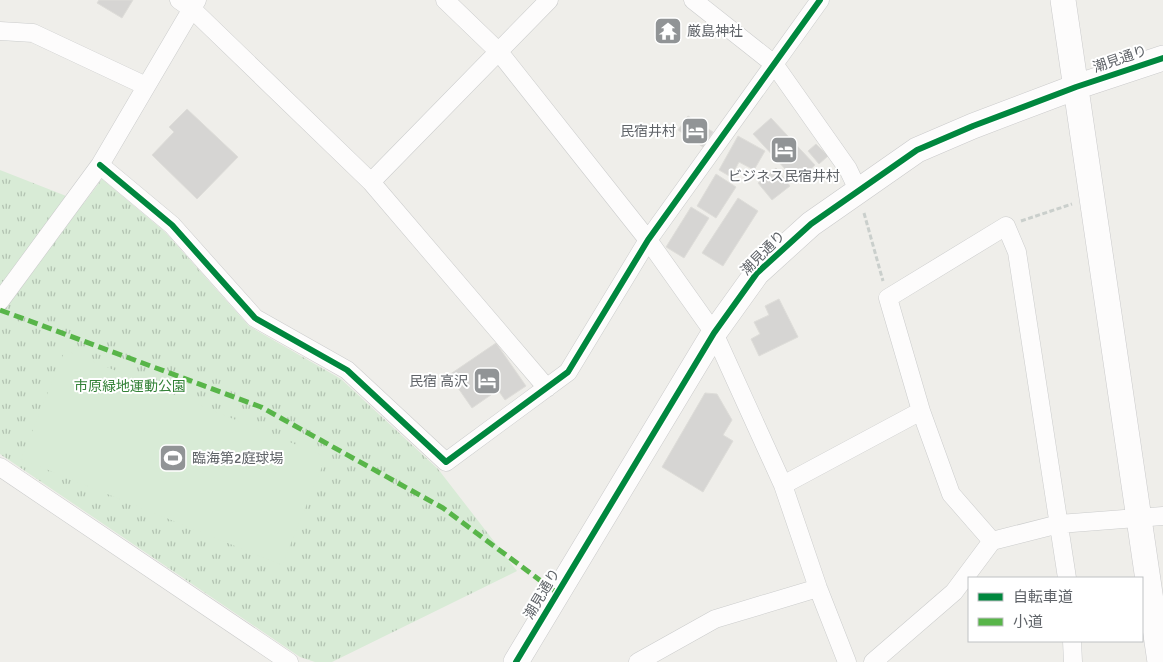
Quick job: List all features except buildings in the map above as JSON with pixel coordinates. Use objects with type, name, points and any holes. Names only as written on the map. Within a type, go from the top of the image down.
[{"type":"street","points":[[445,0],[499,52],[648,240],[714,333],[783,485],[818,588],[847,662]]},
{"type":"street","points":[[370,182],[549,0]]},
{"type":"street","points":[[693,0],[774,64],[848,169],[858,190]]},
{"type":"street","points":[[100,165],[172,225],[255,318],[346,370],[446,462],[568,372],[648,240],[820,0]]},
{"type":"street","points":[[1063,0],[1092,197],[1151,517],[1160,662]]},
{"type":"street","points":[[0,301],[100,165],[146,86],[189,3],[370,182],[547,388]]},
{"type":"street","points":[[0,31],[33,33],[146,86]]},
{"type":"street","name":"潮見通り","points":[[516,662],[714,333],[757,273],[811,224],[917,150],[974,126],[1163,58]]},
{"type":"street","points":[[992,541],[951,494],[921,411],[888,298],[1006,226],[1016,252],[1067,577]]},
{"type":"street","points":[[783,485],[921,411]]},
{"type":"street","points":[[0,467],[289,662]]},
{"type":"street","points":[[873,662],[954,592],[992,541],[1059,524],[1151,517]]},
{"type":"street","points":[[638,662],[715,619],[818,588]]},
{"type":"street","points":[[1072,642],[1073,662]]},
{"type":"path","points":[[858,190],[888,298]]},
{"type":"path","points":[[1006,226],[1092,197]]},
{"type":"green space","name":"市原緑地運動公園","points":[[0,170],[84,203],[102,179],[165,232],[249,326],[341,379],[438,469],[517,571],[332,662],[315,662],[300,657],[0,454]]},
{"type":"green space","name":"臨海第2庭球場","points":[[65,350],[326,457],[282,565],[21,459]]},
{"type":"marked path","points":[[0,310],[261,407],[443,508],[557,593]]},
{"type":"cycle path","points":[[100,165],[172,225],[255,318],[347,370],[446,462],[568,372],[648,240],[820,0]]},
{"type":"cycle path","points":[[516,662],[714,333],[757,273],[811,224],[917,150],[973,126],[1076,87],[1163,58]]},
{"type":"place","name":"厳島神社","points":[[668,31]]},
{"type":"place","name":"民宿井村","points":[[695,131]]},
{"type":"place","name":"ビジネス民宿井村","points":[[784,150]]},
{"type":"place","name":"民宿 高沢","points":[[487,381]]},
{"type":"place","name":"臨海第2庭球場","points":[[173,458]]}]
